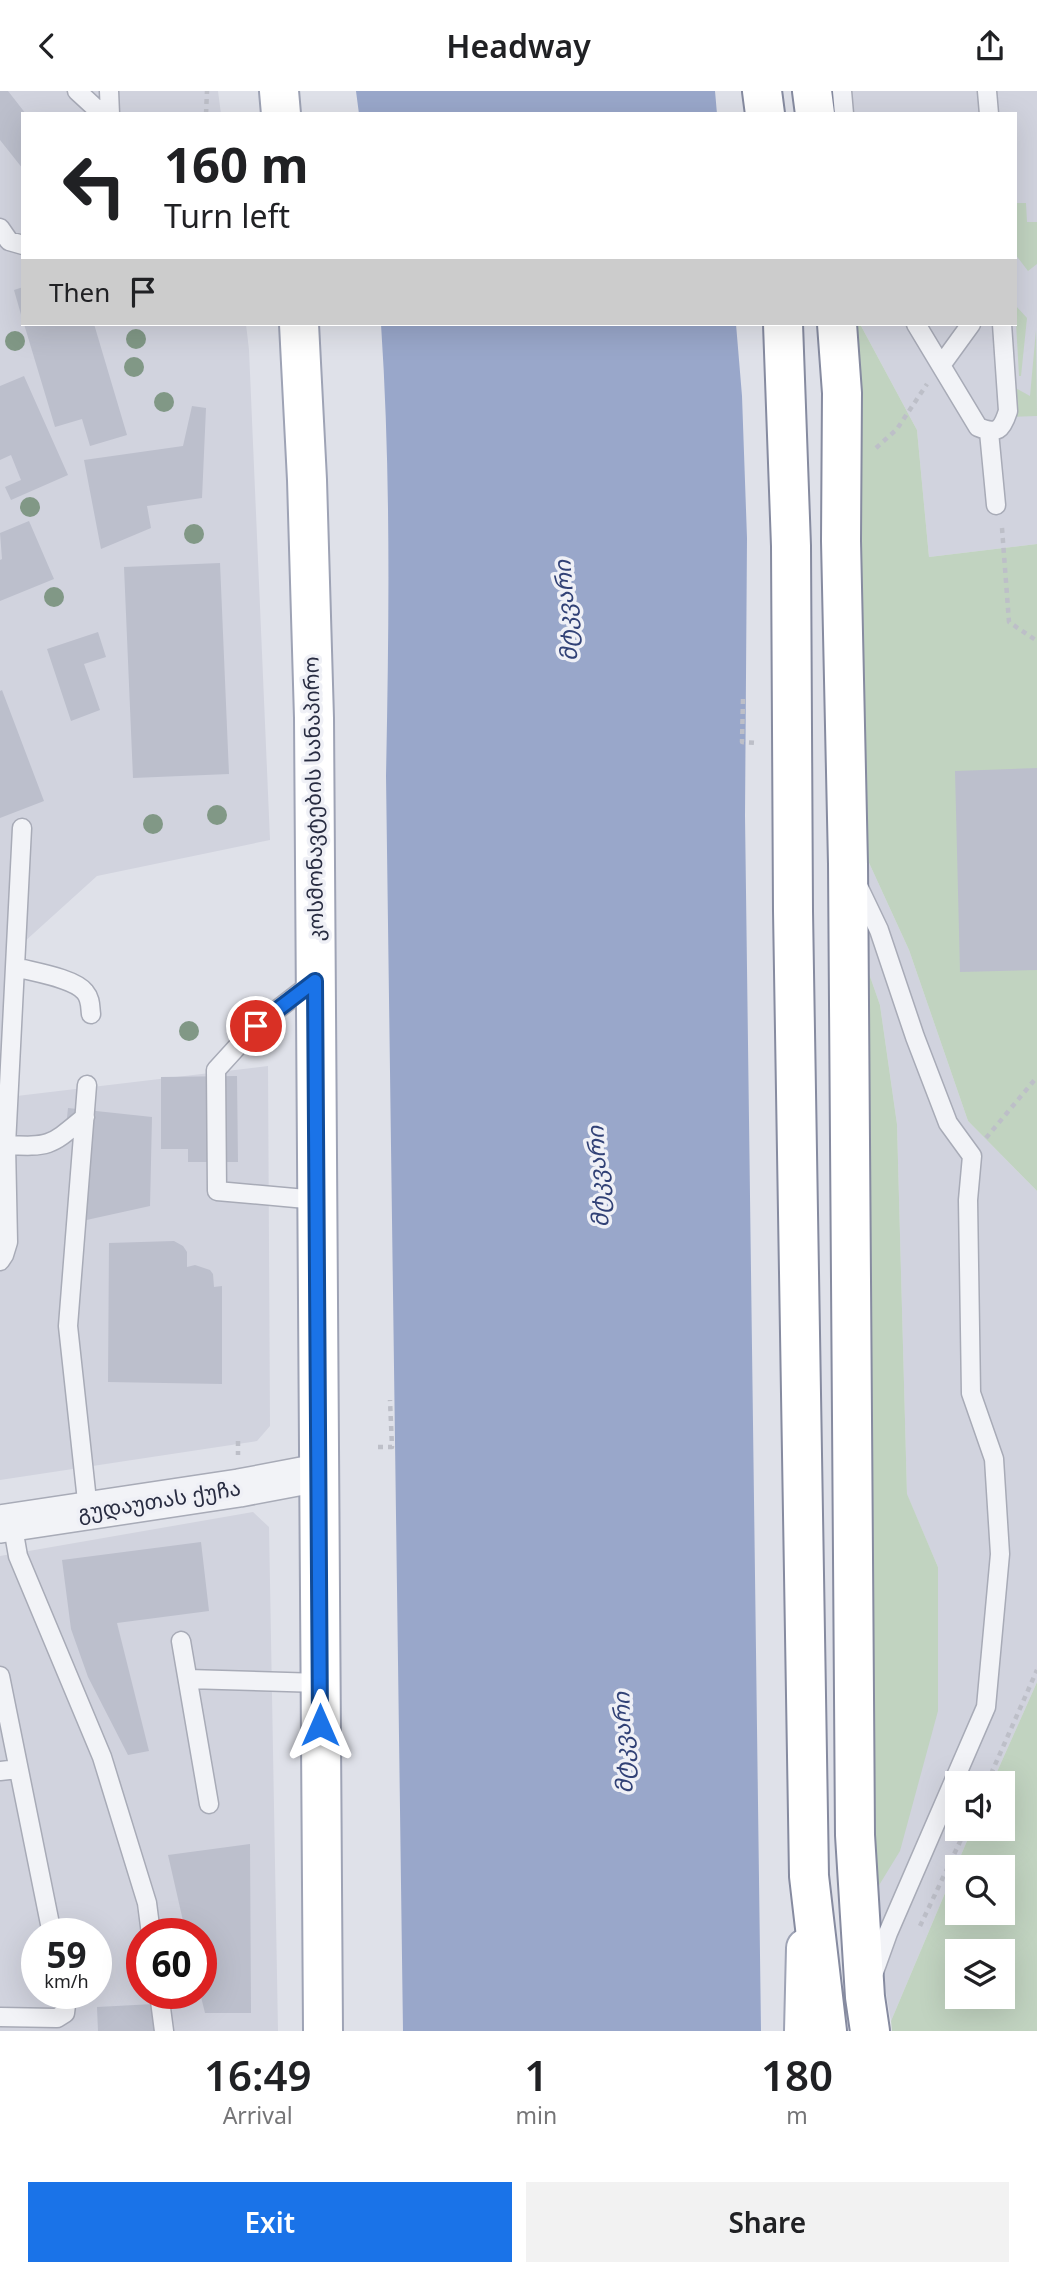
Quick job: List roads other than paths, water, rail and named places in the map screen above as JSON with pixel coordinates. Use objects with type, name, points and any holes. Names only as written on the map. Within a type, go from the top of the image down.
[{"type":"main road","points":[[279,91],[281,112]]},
{"type":"main road","points":[[762,91],[765,112]]},
{"type":"main road","points":[[812,91],[815,112]]},
{"type":"main road","name":"კოსმონავტების სანაპირო","points":[[299,326],[314,718],[323,2031]]},
{"type":"main road","points":[[783,326],[791,546],[793,911],[809,1876],[804,2031]]},
{"type":"main road","points":[[837,326],[842,393],[841,541],[848,864],[855,1835],[868,2014]]},
{"type":"main road","points":[[809,1876],[827,2031]]},
{"type":"street","name":"გუდაუთას ქუჩა","points":[[6,1523],[239,1488],[318,1473]]},
{"type":"lane","points":[[77,91],[100,112]]},
{"type":"lane","points":[[109,91],[110,112]]},
{"type":"lane","points":[[842,91],[844,112]]},
{"type":"lane","points":[[988,91],[989,112]]},
{"type":"lane","points":[[0,228],[9,241],[21,244]]},
{"type":"lane","points":[[917,326],[978,427],[989,432],[999,429],[1008,411],[1002,326]]},
{"type":"lane","points":[[942,364],[970,326]]},
{"type":"lane","points":[[989,432],[999,512]]},
{"type":"lane","points":[[0,1261],[5,1255],[8,1242],[6,1145],[22,828]]},
{"type":"lane","points":[[848,864],[879,930],[915,1037],[948,1123],[972,1156],[968,1200],[971,1393],[994,1459],[1000,1554],[986,1707],[888,1933],[868,2014]]},
{"type":"lane","points":[[15,967],[68,981],[85,991],[90,1003],[90,1014]]},
{"type":"lane","points":[[315,981],[256,1026],[216,1070],[215,1115],[217,1191],[317,1200]]},
{"type":"lane","points":[[87,1086],[68,1326],[88,1510]]},
{"type":"lane","points":[[6,1145],[41,1147],[56,1141],[85,1117]]},
{"type":"lane","points":[[6,1523],[102,1757],[147,1903],[149,1918]]},
{"type":"lane","points":[[181,1641],[209,1804]]},
{"type":"lane","points":[[0,1676],[9,1770],[48,1918]]},
{"type":"lane","points":[[188,1679],[320,1683]]},
{"type":"lane","points":[[0,2017],[57,2018],[65,2013],[66,2009]]},
{"type":"lane","points":[[161,2009],[164,2031]]},
{"type":"water","points":[[356,91],[715,91],[717,112],[359,112]]},
{"type":"water","name":"მტკვარი","points":[[381,326],[736,326],[742,396],[747,538],[745,816],[761,2031],[403,2031],[386,776],[388,493]]}]
